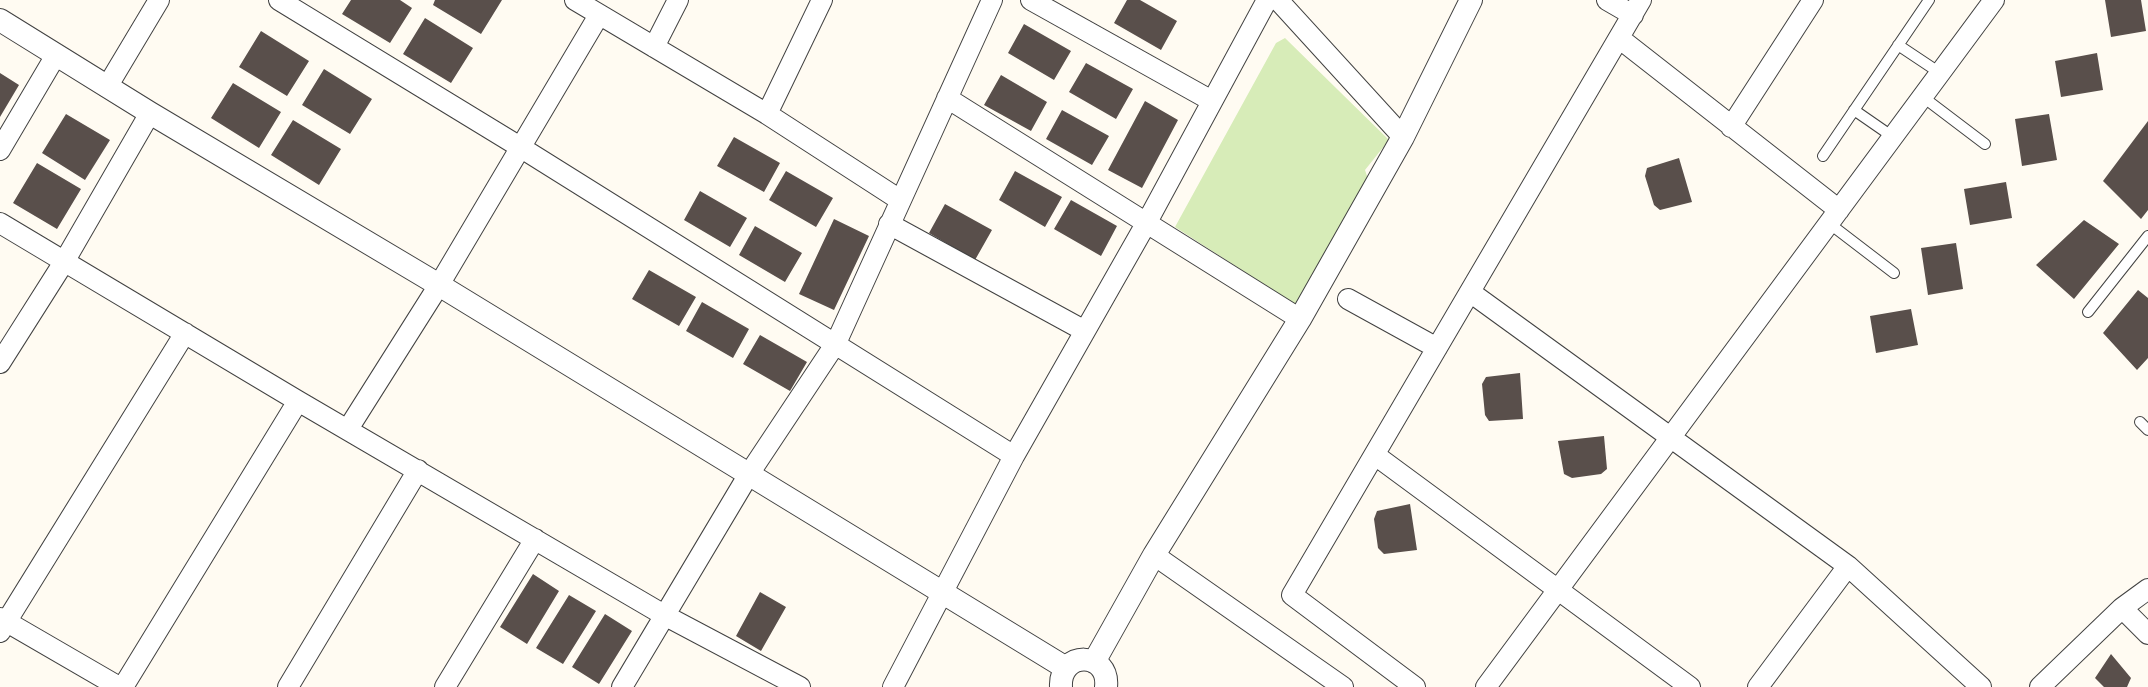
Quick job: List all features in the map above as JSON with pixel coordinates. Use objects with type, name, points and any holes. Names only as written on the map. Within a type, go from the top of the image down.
[{"type":"street","points":[[107,87],[159,0]]},
{"type":"street","points":[[278,0],[520,147],[836,343],[1014,456]]},
{"type":"street","points":[[575,0],[767,114],[900,200]]},
{"type":"street","points":[[654,47],[678,0]]},
{"type":"street","points":[[767,114],[822,0]]},
{"type":"street","points":[[622,687],[749,474],[836,343],[992,0]]},
{"type":"street","points":[[1031,0],[1212,101]]},
{"type":"street","points":[[893,687],[1014,456],[1147,222],[1266,0]]},
{"type":"street","points":[[1278,0],[1403,137]]},
{"type":"street","points":[[1094,662],[1154,556],[1300,319],[1403,137],[1471,0]]},
{"type":"street","points":[[1415,687],[1292,595],[1637,8],[1607,0]]},
{"type":"street","points":[[1731,127],[1813,0]]},
{"type":"street","points":[[1486,687],[1671,439],[1994,0]]},
{"type":"street","points":[[348,429],[439,285],[598,15]]},
{"type":"street","points":[[0,20],[107,87],[439,285],[944,592],[1063,677],[1079,660],[1094,662],[1104,672],[1106,687]]},
{"type":"street","points":[[1619,38],[1731,127],[1834,217]]},
{"type":"street","points":[[0,150],[56,55]]},
{"type":"street","points":[[947,98],[1300,319]]},
{"type":"street","points":[[0,364],[64,262],[150,113]]},
{"type":"street","points":[[0,223],[298,401],[664,615],[800,687]]},
{"type":"street","points":[[889,224],[1085,331]]},
{"type":"street","points":[[1470,292],[1848,566],[1981,687]]},
{"type":"street","points":[[1348,299],[1437,348]]},
{"type":"street","points":[[119,687],[2,624],[185,333]]},
{"type":"street","points":[[124,687],[298,401]]},
{"type":"street","points":[[1375,454],[1690,687]]},
{"type":"street","points":[[288,687],[418,470]]},
{"type":"street","points":[[445,687],[535,539]]},
{"type":"street","points":[[1154,556],[1343,687]]},
{"type":"street","points":[[1758,687],[1848,566]]},
{"type":"street","points":[[2040,687],[2122,608],[2148,589]]},
{"type":"street","points":[[2122,608],[2148,634]]},
{"type":"lane","points":[[1823,156],[1929,0]]},
{"type":"lane","points":[[1898,45],[1940,73]]},
{"type":"lane","points":[[1923,97],[1985,144]]},
{"type":"lane","points":[[1854,110],[1894,137]]},
{"type":"lane","points":[[1834,217],[1894,274]]},
{"type":"lane","points":[[2088,312],[2148,236]]},
{"type":"lane","points":[[2140,422],[2148,430]]},
{"type":"green space","points":[[1285,38],[1389,140],[1365,170],[1369,182],[1296,305],[1175,227],[1276,43]]},
{"type":"building","points":[[351,0],[400,0],[412,8],[390,43],[342,14]]},
{"type":"building","points":[[435,0],[502,0],[481,34],[433,5]]},
{"type":"building","points":[[1127,0],[1140,0],[1177,21],[1161,50],[1114,23]]},
{"type":"building","points":[[2105,0],[2141,0],[2146,31],[2111,37]]},
{"type":"building","points":[[425,18],[473,48],[451,83],[403,54]]},
{"type":"building","points":[[1024,24],[1071,51],[1054,80],[1008,53]]},
{"type":"building","points":[[261,31],[309,61],[287,96],[239,67]]},
{"type":"building","points":[[2097,53],[2103,90],[2061,97],[2055,61]]},
{"type":"building","points":[[1086,63],[1133,89],[1116,119],[1069,92]]},
{"type":"building","points":[[324,69],[372,99],[350,134],[302,105]]},
{"type":"building","points":[[0,73],[19,85],[0,117]]},
{"type":"building","points":[[1001,75],[1047,102],[1031,131],[984,105]]},
{"type":"building","points":[[233,83],[281,112],[259,148],[211,118]]},
{"type":"building","points":[[1145,101],[1178,120],[1142,188],[1108,170]]},
{"type":"building","points":[[1062,110],[1109,136],[1092,165],[1046,139]]},
{"type":"building","points":[[66,114],[110,140],[85,180],[42,153]]},
{"type":"building","points":[[2049,114],[2057,160],[2022,166],[2015,119]]},
{"type":"building","points":[[293,120],[341,149],[319,185],[271,155]]},
{"type":"building","points":[[2148,121],[2148,210],[2141,219],[2103,181]]},
{"type":"building","points":[[734,137],[780,163],[764,192],[717,166]]},
{"type":"building","points":[[1679,158],[1692,202],[1660,210],[1654,205],[1645,176],[1647,168]]},
{"type":"building","points":[[37,163],[81,189],[57,229],[13,203]]},
{"type":"building","points":[[786,171],[833,198],[816,227],[769,200]]},
{"type":"building","points":[[1015,171],[1062,197],[1045,227],[999,200]]},
{"type":"building","points":[[2006,182],[2012,218],[1970,225],[1964,189]]},
{"type":"building","points":[[700,191],[747,218],[730,247],[684,220]]},
{"type":"building","points":[[1071,200],[1117,226],[1101,256],[1054,229]]},
{"type":"building","points":[[945,204],[992,230],[975,260],[929,233]]},
{"type":"building","points":[[834,219],[869,236],[834,310],[799,294]]},
{"type":"building","points":[[2084,220],[2119,244],[2074,299],[2036,265]]},
{"type":"building","points":[[755,226],[802,253],[785,282],[739,255]]},
{"type":"building","points":[[1956,243],[1963,289],[1928,295],[1921,248]]},
{"type":"building","points":[[649,270],[696,297],[679,326],[632,299]]},
{"type":"building","points":[[2138,290],[2148,298],[2148,358],[2137,370],[2103,333]]},
{"type":"building","points":[[702,302],[749,329],[733,358],[686,331]]},
{"type":"building","points":[[1911,309],[1918,345],[1876,353],[1870,316]]},
{"type":"building","points":[[760,335],[807,362],[790,391],[743,364]]},
{"type":"building","points":[[1520,373],[1523,419],[1489,421],[1485,415],[1482,384],[1486,377]]},
{"type":"building","points":[[1604,436],[1607,469],[1601,474],[1572,478],[1564,474],[1558,441]]},
{"type":"building","points":[[1410,504],[1417,550],[1384,554],[1378,548],[1374,519],[1377,511]]},
{"type":"building","points":[[533,574],[559,591],[527,644],[500,627]]},
{"type":"building","points":[[760,592],[786,607],[761,651],[736,636]]},
{"type":"building","points":[[569,595],[596,611],[563,664],[536,648]]},
{"type":"building","points":[[605,614],[632,631],[599,684],[572,667]]},
{"type":"building","points":[[2111,654],[2131,678],[2127,687],[2104,687],[2095,678]]}]
